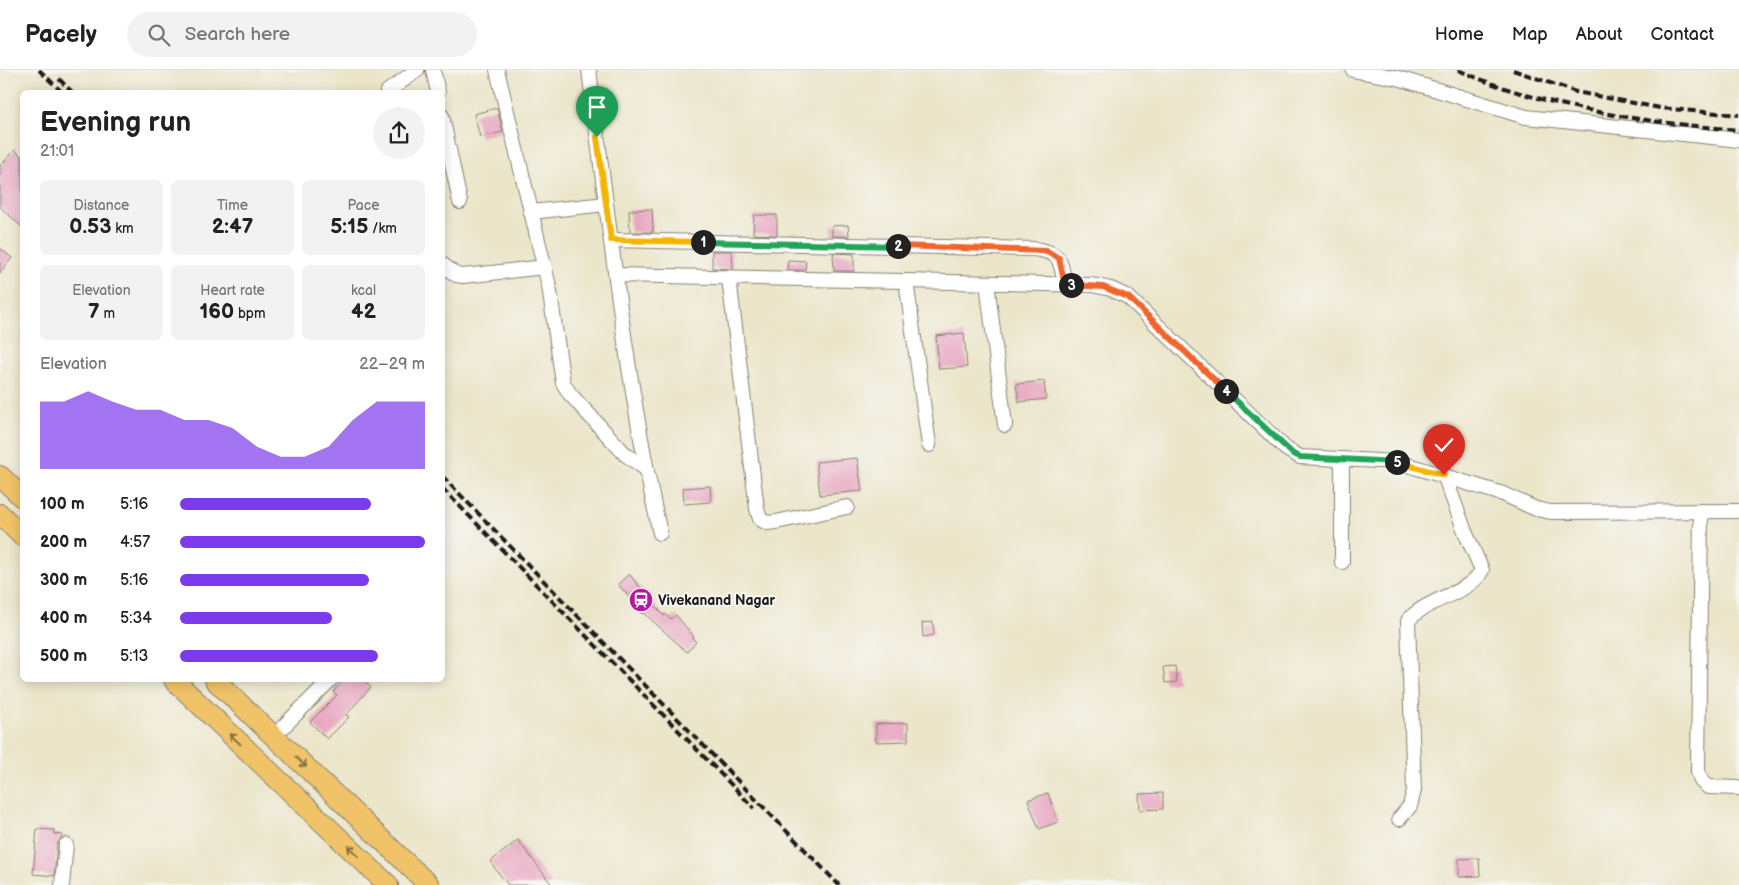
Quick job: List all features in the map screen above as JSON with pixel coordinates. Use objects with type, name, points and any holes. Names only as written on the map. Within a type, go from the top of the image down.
[{"type":"highway","points":[[0,476],[20,495]]},
{"type":"highway","points":[[0,514],[20,534]]},
{"type":"highway","points":[[176,682],[388,885]]},
{"type":"highway","points":[[217,682],[429,885]]},
{"type":"street","points":[[391,90],[417,70]]},
{"type":"street","points":[[433,70],[438,90]]},
{"type":"street","points":[[497,70],[545,267],[563,383],[570,394],[625,454],[646,469]]},
{"type":"street","points":[[589,70],[616,275],[646,469],[660,533]]},
{"type":"street","points":[[1354,70],[1398,78],[1526,117],[1739,140]]},
{"type":"street","points":[[445,130],[460,202]]},
{"type":"street","points":[[531,212],[606,204]]},
{"type":"street","points":[[611,240],[1035,249],[1054,253],[1059,258],[1065,285]]},
{"type":"street","points":[[445,266],[456,275],[463,276],[545,267]]},
{"type":"street","points":[[616,275],[1097,286],[1128,297],[1286,449],[1300,457],[1398,462],[1503,494],[1536,509],[1551,512],[1739,511]]},
{"type":"street","points":[[729,278],[760,519],[767,523],[776,522],[847,507]]},
{"type":"street","points":[[906,281],[929,445]]},
{"type":"street","points":[[987,283],[1005,426]]},
{"type":"street","points":[[1342,459],[1340,520],[1342,562]]},
{"type":"street","points":[[1399,818],[1410,806],[1414,790],[1408,621],[1417,611],[1472,582],[1482,570],[1444,475]]},
{"type":"street","points":[[1700,511],[1698,771],[1701,781],[1708,787],[1739,788]]},
{"type":"street","points":[[274,736],[328,682]]},
{"type":"street","points":[[62,885],[66,845]]},
{"type":"building","points":[[497,108],[503,132],[480,137],[474,114]]},
{"type":"building","points":[[15,150],[20,155],[20,225],[0,207],[0,166]]},
{"type":"building","points":[[652,209],[653,232],[630,232],[629,210]]},
{"type":"building","points":[[754,215],[777,215],[777,235],[753,234]]},
{"type":"building","points":[[848,225],[849,236],[832,236],[832,226]]},
{"type":"building","points":[[0,248],[12,258],[0,273]]},
{"type":"building","points":[[712,251],[732,251],[733,269],[712,268]]},
{"type":"building","points":[[833,253],[854,254],[854,271],[834,271]]},
{"type":"building","points":[[788,260],[806,261],[805,270],[787,270]]},
{"type":"building","points":[[964,333],[967,367],[939,369],[936,336]]},
{"type":"building","points":[[1044,381],[1046,399],[1019,402],[1016,384]]},
{"type":"building","points":[[857,458],[862,491],[820,495],[816,462]]},
{"type":"building","points":[[710,486],[711,502],[684,504],[683,488]]},
{"type":"building","points":[[629,574],[664,616],[665,614],[671,619],[676,615],[694,637],[692,638],[696,642],[687,652],[643,614],[618,584]]},
{"type":"building","points":[[933,622],[934,635],[923,637],[922,623]]},
{"type":"building","points":[[1175,666],[1177,682],[1165,683],[1163,667]]},
{"type":"building","points":[[341,682],[365,682],[371,687],[346,715],[349,717],[327,739],[310,722],[337,695],[333,692]]},
{"type":"building","points":[[908,723],[908,741],[876,742],[876,724]]},
{"type":"building","points":[[1048,793],[1058,822],[1039,829],[1028,800]]},
{"type":"building","points":[[1163,793],[1163,809],[1140,810],[1139,794]]},
{"type":"building","points":[[37,829],[54,830],[54,834],[63,835],[57,844],[54,876],[33,874]]},
{"type":"building","points":[[518,840],[552,885],[508,885],[490,862]]},
{"type":"building","points":[[1479,858],[1480,876],[1459,877],[1459,859]]},
{"type":"railway","points":[[39,70],[60,90]]},
{"type":"railway","points":[[1458,70],[1526,95],[1596,112],[1667,123],[1739,130]]},
{"type":"railway","points":[[1513,70],[1576,92],[1660,108],[1739,115]]},
{"type":"railway","points":[[59,79],[70,90]]},
{"type":"railway","points":[[445,479],[839,885]]},
{"type":"railway","points":[[445,491],[754,808]]},
{"type":"place","name":"Vivekanand Nagar","points":[[641,600]]},
{"type":"route","points":[[597,137],[611,240],[1035,249],[1047,251],[1054,253],[1059,258],[1065,285],[1103,287],[1128,297],[1293,454],[1300,457],[1398,462],[1444,475]]}]
